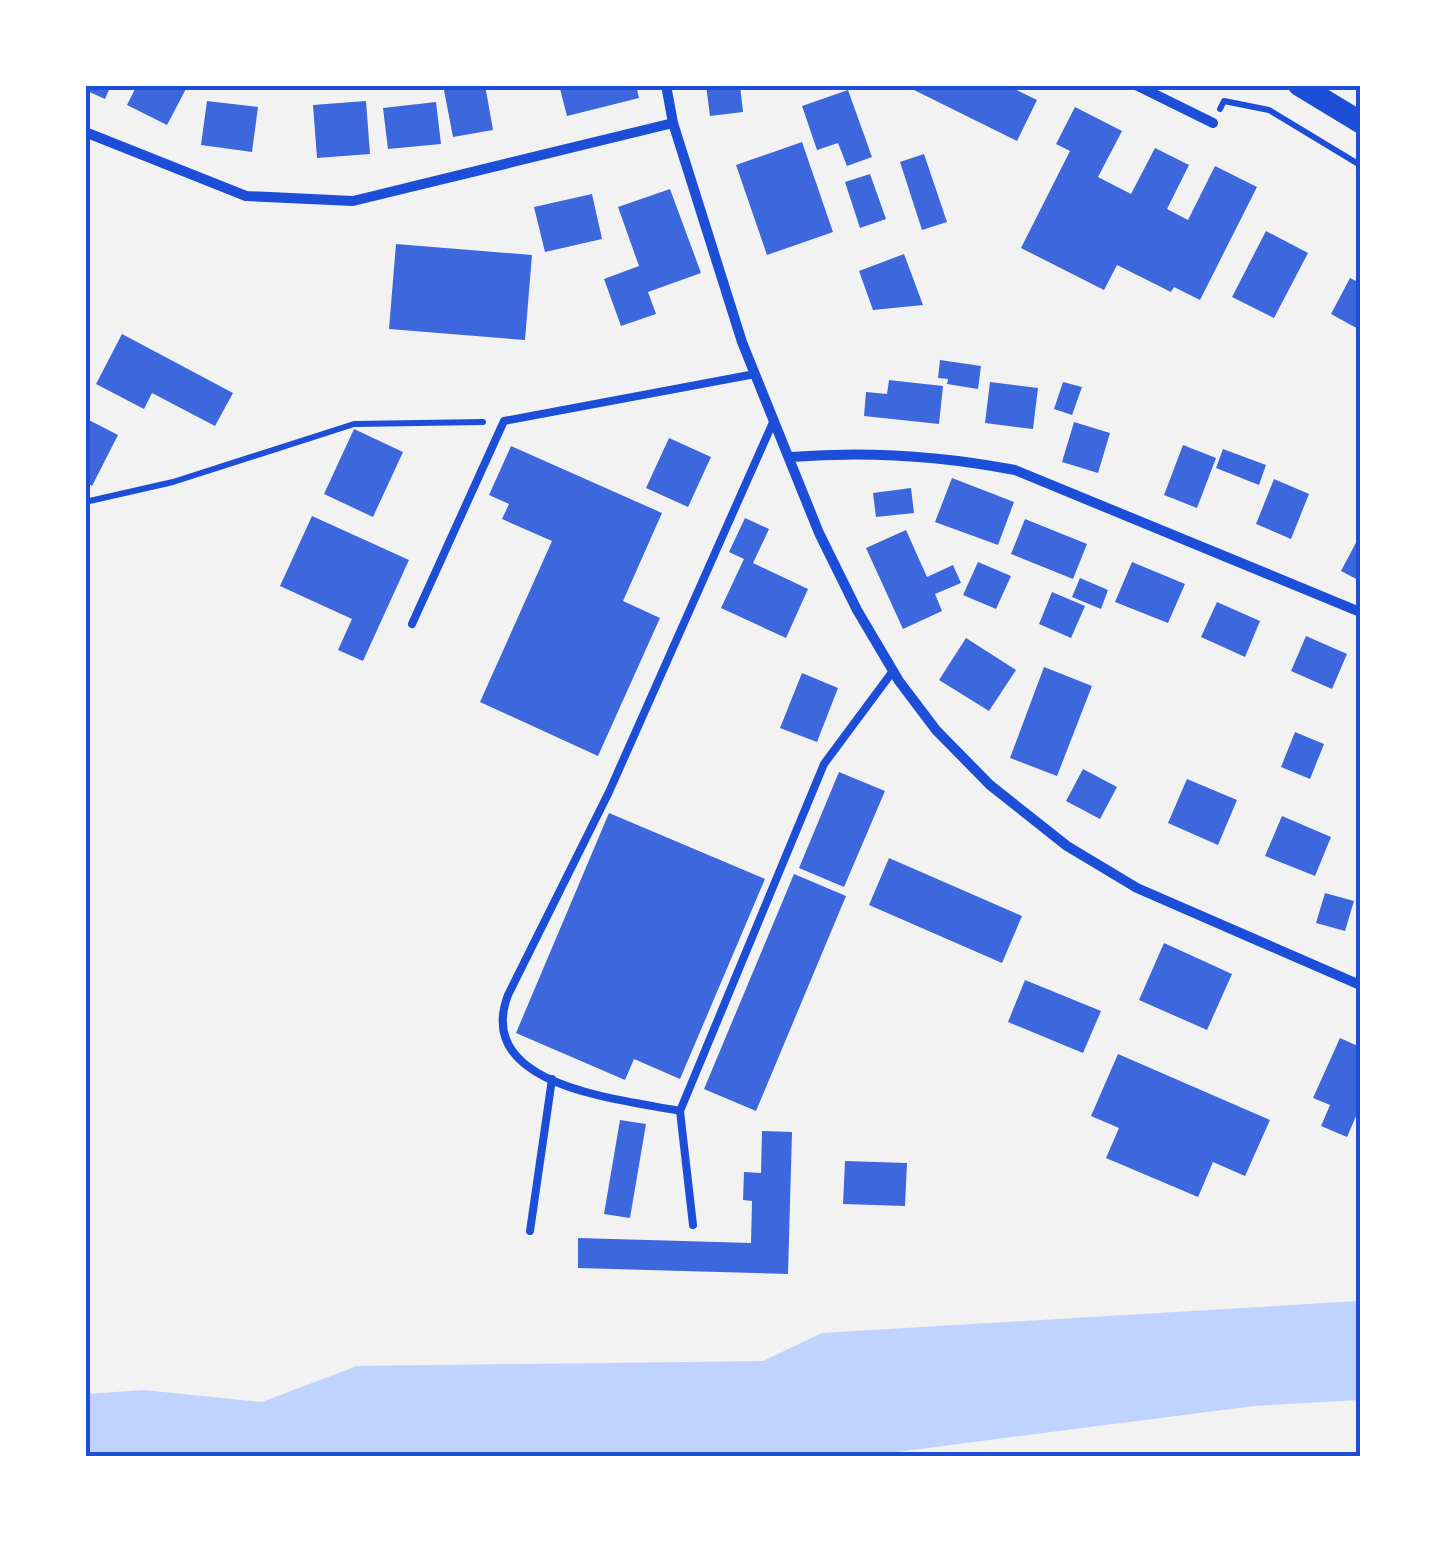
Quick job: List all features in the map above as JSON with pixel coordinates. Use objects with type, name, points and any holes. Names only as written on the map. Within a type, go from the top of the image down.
[{"type":"main road","points":[[1299,85],[1360,122]]},
{"type":"street","points":[[666,85],[673,122],[755,374],[792,457],[819,533],[893,671],[936,730],[990,785],[1067,846],[1137,888],[1360,986]]},
{"type":"street","points":[[1136,85],[1213,124]]},
{"type":"street","points":[[85,132],[246,196],[317,202],[353,201],[673,122]]},
{"type":"street","points":[[792,457],[834,453],[970,462],[1014,470],[1360,612]]},
{"type":"lane","points":[[412,624],[504,421],[755,374]]},
{"type":"lane","points":[[680,1111],[580,1090],[526,1068],[508,1048],[500,1025],[502,1012],[609,792],[774,420]]},
{"type":"lane","points":[[693,1225],[680,1111],[824,764],[893,671]]},
{"type":"lane","points":[[530,1230],[552,1079]]},
{"type":"path","points":[[1213,124],[1224,102],[1269,110],[1360,165]]},
{"type":"path","points":[[85,502],[173,482],[354,424],[504,421]]},
{"type":"water","points":[[1360,1301],[1360,1400],[1254,1406],[865,1456],[85,1456],[85,1394],[144,1390],[262,1402],[357,1366],[763,1361],[822,1333]]},
{"type":"building","points":[[85,85],[111,85],[105,99],[85,90]]},
{"type":"building","points":[[137,85],[188,85],[167,125],[127,105]]},
{"type":"building","points":[[443,85],[485,85],[493,130],[453,137]]},
{"type":"building","points":[[559,85],[636,85],[639,98],[567,116]]},
{"type":"building","points":[[706,85],[740,85],[743,112],[710,116]]},
{"type":"building","points":[[917,85],[1006,85],[1037,100],[1017,141],[914,90]]},
{"type":"building","points":[[848,90],[872,157],[847,166],[838,143],[817,150],[802,106]]},
{"type":"building","points":[[207,101],[258,107],[252,152],[201,145]]},
{"type":"building","points":[[366,101],[370,154],[317,158],[313,105]]},
{"type":"building","points":[[436,102],[441,144],[388,149],[383,108]]},
{"type":"building","points":[[1075,107],[1122,131],[1098,177],[1131,194],[1155,148],[1189,165],[1167,209],[1188,220],[1215,166],[1257,187],[1200,300],[1174,287],[1171,292],[1117,265],[1104,290],[1021,248],[1070,151],[1056,144]]},
{"type":"building","points":[[802,142],[833,232],[767,255],[736,165]]},
{"type":"building","points":[[924,154],[947,222],[922,230],[900,162]]},
{"type":"building","points":[[870,174],[886,219],[860,228],[845,182]]},
{"type":"building","points":[[670,189],[701,273],[648,292],[656,314],[621,326],[604,279],[639,266],[618,207]]},
{"type":"building","points":[[592,194],[602,239],[545,252],[534,207]]},
{"type":"building","points":[[1266,231],[1308,253],[1274,318],[1232,297]]},
{"type":"building","points":[[396,244],[532,255],[525,340],[389,329]]},
{"type":"building","points":[[904,254],[923,305],[873,310],[859,271]]},
{"type":"building","points":[[1350,278],[1360,283],[1360,330],[1331,314]]},
{"type":"building","points":[[122,334],[233,393],[215,426],[152,393],[144,409],[96,384]]},
{"type":"building","points":[[940,360],[981,366],[978,389],[947,384],[948,379],[938,378]]},
{"type":"building","points":[[889,380],[943,386],[939,424],[864,416],[866,392],[887,394]]},
{"type":"building","points":[[990,382],[1038,388],[1033,429],[985,423]]},
{"type":"building","points":[[1063,382],[1082,387],[1072,415],[1054,409]]},
{"type":"building","points":[[85,418],[118,435],[92,486],[85,482]]},
{"type":"building","points":[[1074,422],[1110,433],[1098,473],[1062,462]]},
{"type":"building","points":[[354,429],[403,452],[373,517],[324,494]]},
{"type":"building","points":[[669,438],[711,457],[688,507],[646,488]]},
{"type":"building","points":[[1183,445],[1216,458],[1197,508],[1164,495]]},
{"type":"building","points":[[511,446],[662,513],[623,601],[660,618],[598,756],[480,702],[552,541],[502,519],[509,504],[489,495]]},
{"type":"building","points":[[1223,449],[1266,465],[1259,485],[1216,468]]},
{"type":"building","points":[[952,478],[1014,502],[998,545],[935,522]]},
{"type":"building","points":[[1274,479],[1309,494],[1291,539],[1256,524]]},
{"type":"building","points":[[911,488],[914,513],[876,517],[873,493]]},
{"type":"building","points":[[312,516],[409,560],[363,661],[338,650],[352,619],[280,586]]},
{"type":"building","points":[[745,518],[769,529],[753,563],[808,589],[786,638],[721,608],[744,559],[729,552]]},
{"type":"building","points":[[1025,519],[1087,544],[1073,579],[1011,554]]},
{"type":"building","points":[[906,530],[927,577],[953,565],[961,583],[935,594],[942,611],[903,629],[866,548]]},
{"type":"building","points":[[1360,535],[1360,581],[1341,571]]},
{"type":"building","points":[[978,562],[1011,576],[996,609],[963,595]]},
{"type":"building","points":[[1132,562],[1185,584],[1168,623],[1115,602]]},
{"type":"building","points":[[1080,578],[1108,590],[1101,609],[1072,597]]},
{"type":"building","points":[[1052,592],[1085,606],[1071,638],[1039,624]]},
{"type":"building","points":[[1217,602],[1260,621],[1245,657],[1201,637]]},
{"type":"building","points":[[1306,636],[1347,654],[1332,689],[1291,671]]},
{"type":"building","points":[[966,638],[1016,670],[989,711],[939,680]]},
{"type":"building","points":[[1044,667],[1092,686],[1057,776],[1010,758]]},
{"type":"building","points":[[802,673],[838,688],[817,742],[780,728]]},
{"type":"building","points":[[1295,732],[1324,744],[1310,779],[1281,767]]},
{"type":"building","points":[[1083,769],[1117,787],[1100,819],[1066,801]]},
{"type":"building","points":[[839,772],[885,791],[844,887],[799,868]]},
{"type":"building","points":[[1187,779],[1237,800],[1218,845],[1168,823]]},
{"type":"building","points":[[609,813],[765,879],[680,1079],[634,1059],[625,1080],[516,1033]]},
{"type":"building","points":[[1282,816],[1331,837],[1315,876],[1265,856]]},
{"type":"building","points":[[889,858],[1022,916],[1002,963],[869,905]]},
{"type":"building","points":[[794,874],[846,896],[756,1111],[704,1089]]},
{"type":"building","points":[[1325,893],[1354,901],[1345,931],[1316,923]]},
{"type":"building","points":[[1164,943],[1232,974],[1207,1030],[1139,1000]]},
{"type":"building","points":[[1025,980],[1101,1011],[1083,1053],[1008,1022]]},
{"type":"building","points":[[1340,1038],[1360,1047],[1360,1107],[1347,1137],[1321,1126],[1330,1105],[1313,1098]]},
{"type":"building","points":[[1118,1054],[1270,1120],[1245,1176],[1213,1162],[1198,1197],[1106,1158],[1119,1128],[1091,1116]]},
{"type":"building","points":[[620,1120],[646,1124],[630,1218],[604,1214]]},
{"type":"building","points":[[762,1131],[792,1132],[788,1274],[578,1268],[578,1238],[751,1243],[752,1201],[743,1200],[744,1172],[761,1173]]},
{"type":"building","points":[[845,1161],[907,1163],[905,1206],[843,1204]]}]
